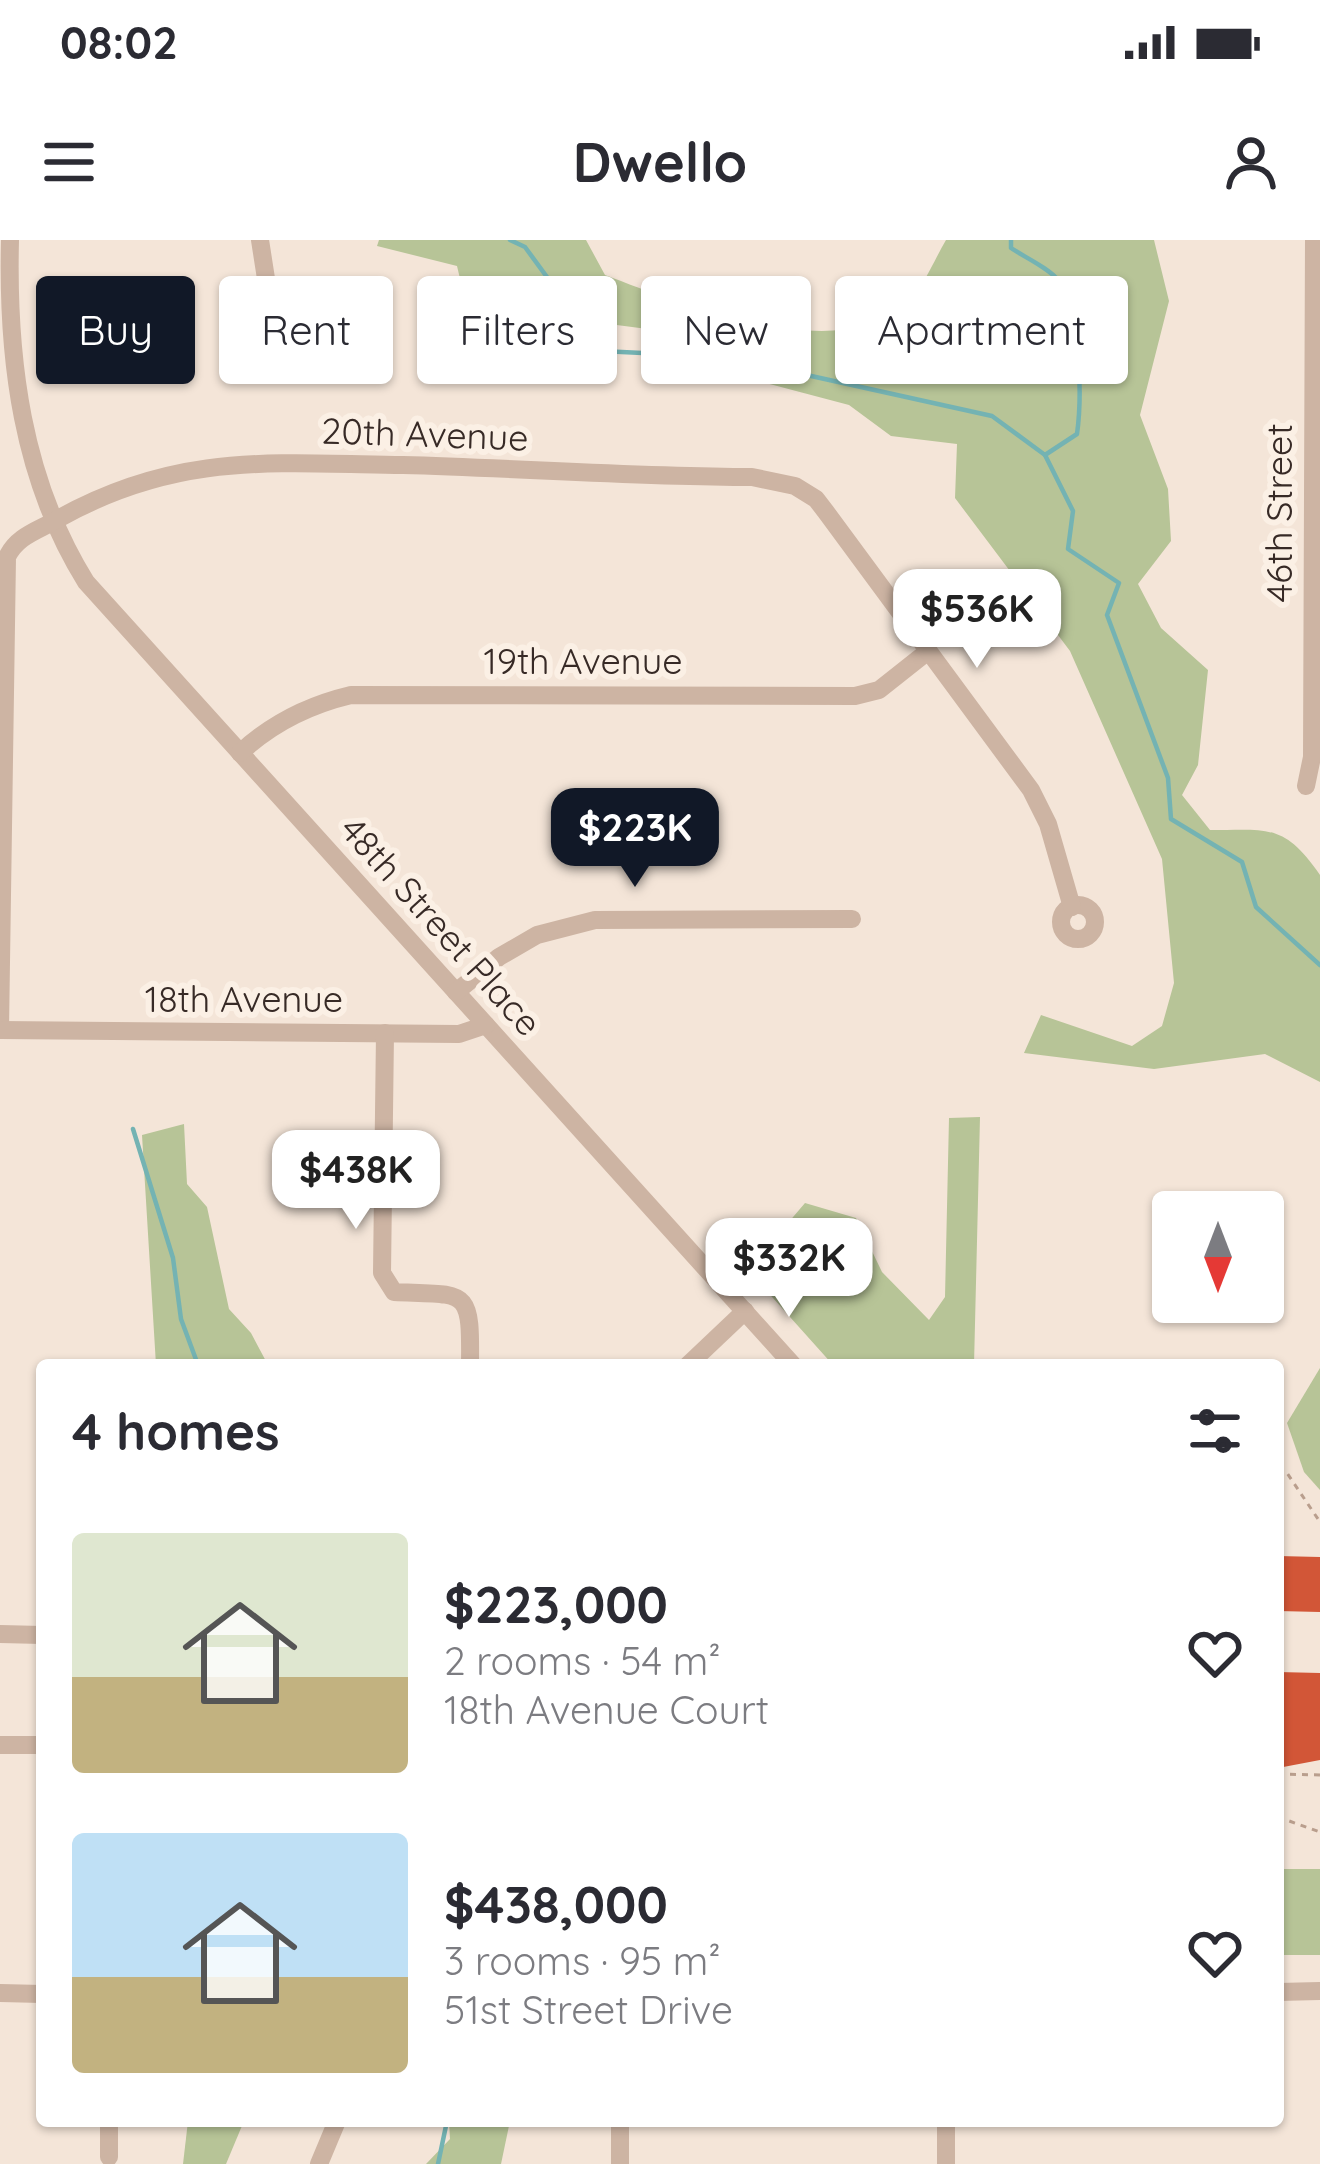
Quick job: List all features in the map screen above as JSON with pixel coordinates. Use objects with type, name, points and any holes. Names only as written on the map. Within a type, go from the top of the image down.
[{"type":"street","name":"48th Street Place","points":[[10,240],[10,323],[17,392],[31,454],[63,544],[108,610],[789,1359]]},
{"type":"street","points":[[260,240],[266,276]]},
{"type":"street","name":"46th Street","points":[[1306,786],[1312,757],[1314,240]]},
{"type":"street","name":"20th Avenue","points":[[2,634],[7,557],[17,540],[140,481],[191,468],[250,462],[752,477],[802,490],[826,512],[927,652]]},
{"type":"street","points":[[0,1030],[2,634]]},
{"type":"street","points":[[927,652],[1031,790],[1048,824],[1072,907]]},
{"type":"street","name":"19th Avenue","points":[[240,752],[275,725],[351,695],[855,697],[879,690],[927,652]]},
{"type":"street","points":[[456,992],[499,957],[537,935],[595,920],[852,919]]},
{"type":"street","name":"18th Avenue","points":[[0,1030],[459,1034],[486,1025]]},
{"type":"street","points":[[385,1033],[382,1273],[394,1292],[455,1294],[464,1300],[471,1316],[470,1359]]},
{"type":"street","points":[[694,1359],[745,1311]]},
{"type":"street","points":[[0,1634],[36,1635]]},
{"type":"street","points":[[0,1745],[36,1745]]},
{"type":"street","points":[[1284,1992],[1320,1991]]},
{"type":"street","points":[[0,1994],[36,1994]]},
{"type":"street","points":[[109,2127],[109,2157]]},
{"type":"street","points":[[319,2164],[335,2127]]},
{"type":"street","points":[[620,2127],[620,2164]]},
{"type":"street","points":[[946,2127],[946,2164]]},
{"type":"path","points":[[1284,1470],[1320,1522]]},
{"type":"path","points":[[1284,1774],[1320,1775]]},
{"type":"path","points":[[1284,1819],[1320,1832]]},
{"type":"green space","points":[[379,240],[586,240],[608,276],[459,276],[457,266],[377,246]]},
{"type":"green space","points":[[946,240],[1154,240],[1169,301],[1140,415],[1168,489],[1171,541],[1138,584],[1161,628],[1208,670],[1198,765],[1182,795],[1210,830],[1273,833],[1296,846],[1320,875],[1320,1082],[1265,1054],[1154,1069],[1024,1053],[1041,1015],[1132,1046],[1162,1026],[1174,983],[1162,859],[1070,651],[955,498],[957,444],[891,436],[849,405],[770,384],[811,384],[811,330],[835,331],[835,384],[1128,384],[1128,276],[926,276]]},
{"type":"green space","points":[[617,280],[641,288],[641,328],[617,325]]},
{"type":"green space","points":[[980,1117],[974,1359],[828,1359],[755,1278],[770,1244],[805,1203],[856,1218],[882,1272],[929,1320],[945,1297],[949,1118]]},
{"type":"green space","points":[[184,1124],[187,1184],[207,1207],[229,1309],[251,1333],[265,1359],[156,1359],[142,1135]]},
{"type":"green space","points":[[1320,1368],[1320,1490],[1304,1472],[1287,1423]]},
{"type":"green space","points":[[1284,1869],[1320,1869],[1320,1955],[1284,1955]]},
{"type":"green space","points":[[187,2127],[241,2127],[226,2164],[183,2164]]},
{"type":"green space","points":[[449,2127],[509,2127],[501,2164],[426,2164],[450,2139]]},
{"type":"building","points":[[1284,1556],[1320,1557],[1320,1612],[1284,1611]]},
{"type":"building","points":[[1284,1672],[1320,1673],[1320,1760],[1284,1767]]},
{"type":"waterway","points":[[510,240],[525,247],[601,351],[725,357],[992,416],[1045,455],[1073,511],[1068,549],[1119,583],[1107,615],[1168,778],[1171,819],[1242,862],[1256,907],[1320,965]]},
{"type":"waterway","points":[[1011,240],[1011,248],[1059,281],[1076,334],[1077,434],[1045,455]]},
{"type":"waterway","points":[[133,1129],[173,1258],[181,1319],[196,1359]]},
{"type":"waterway","points":[[438,2164],[446,2127]]}]
